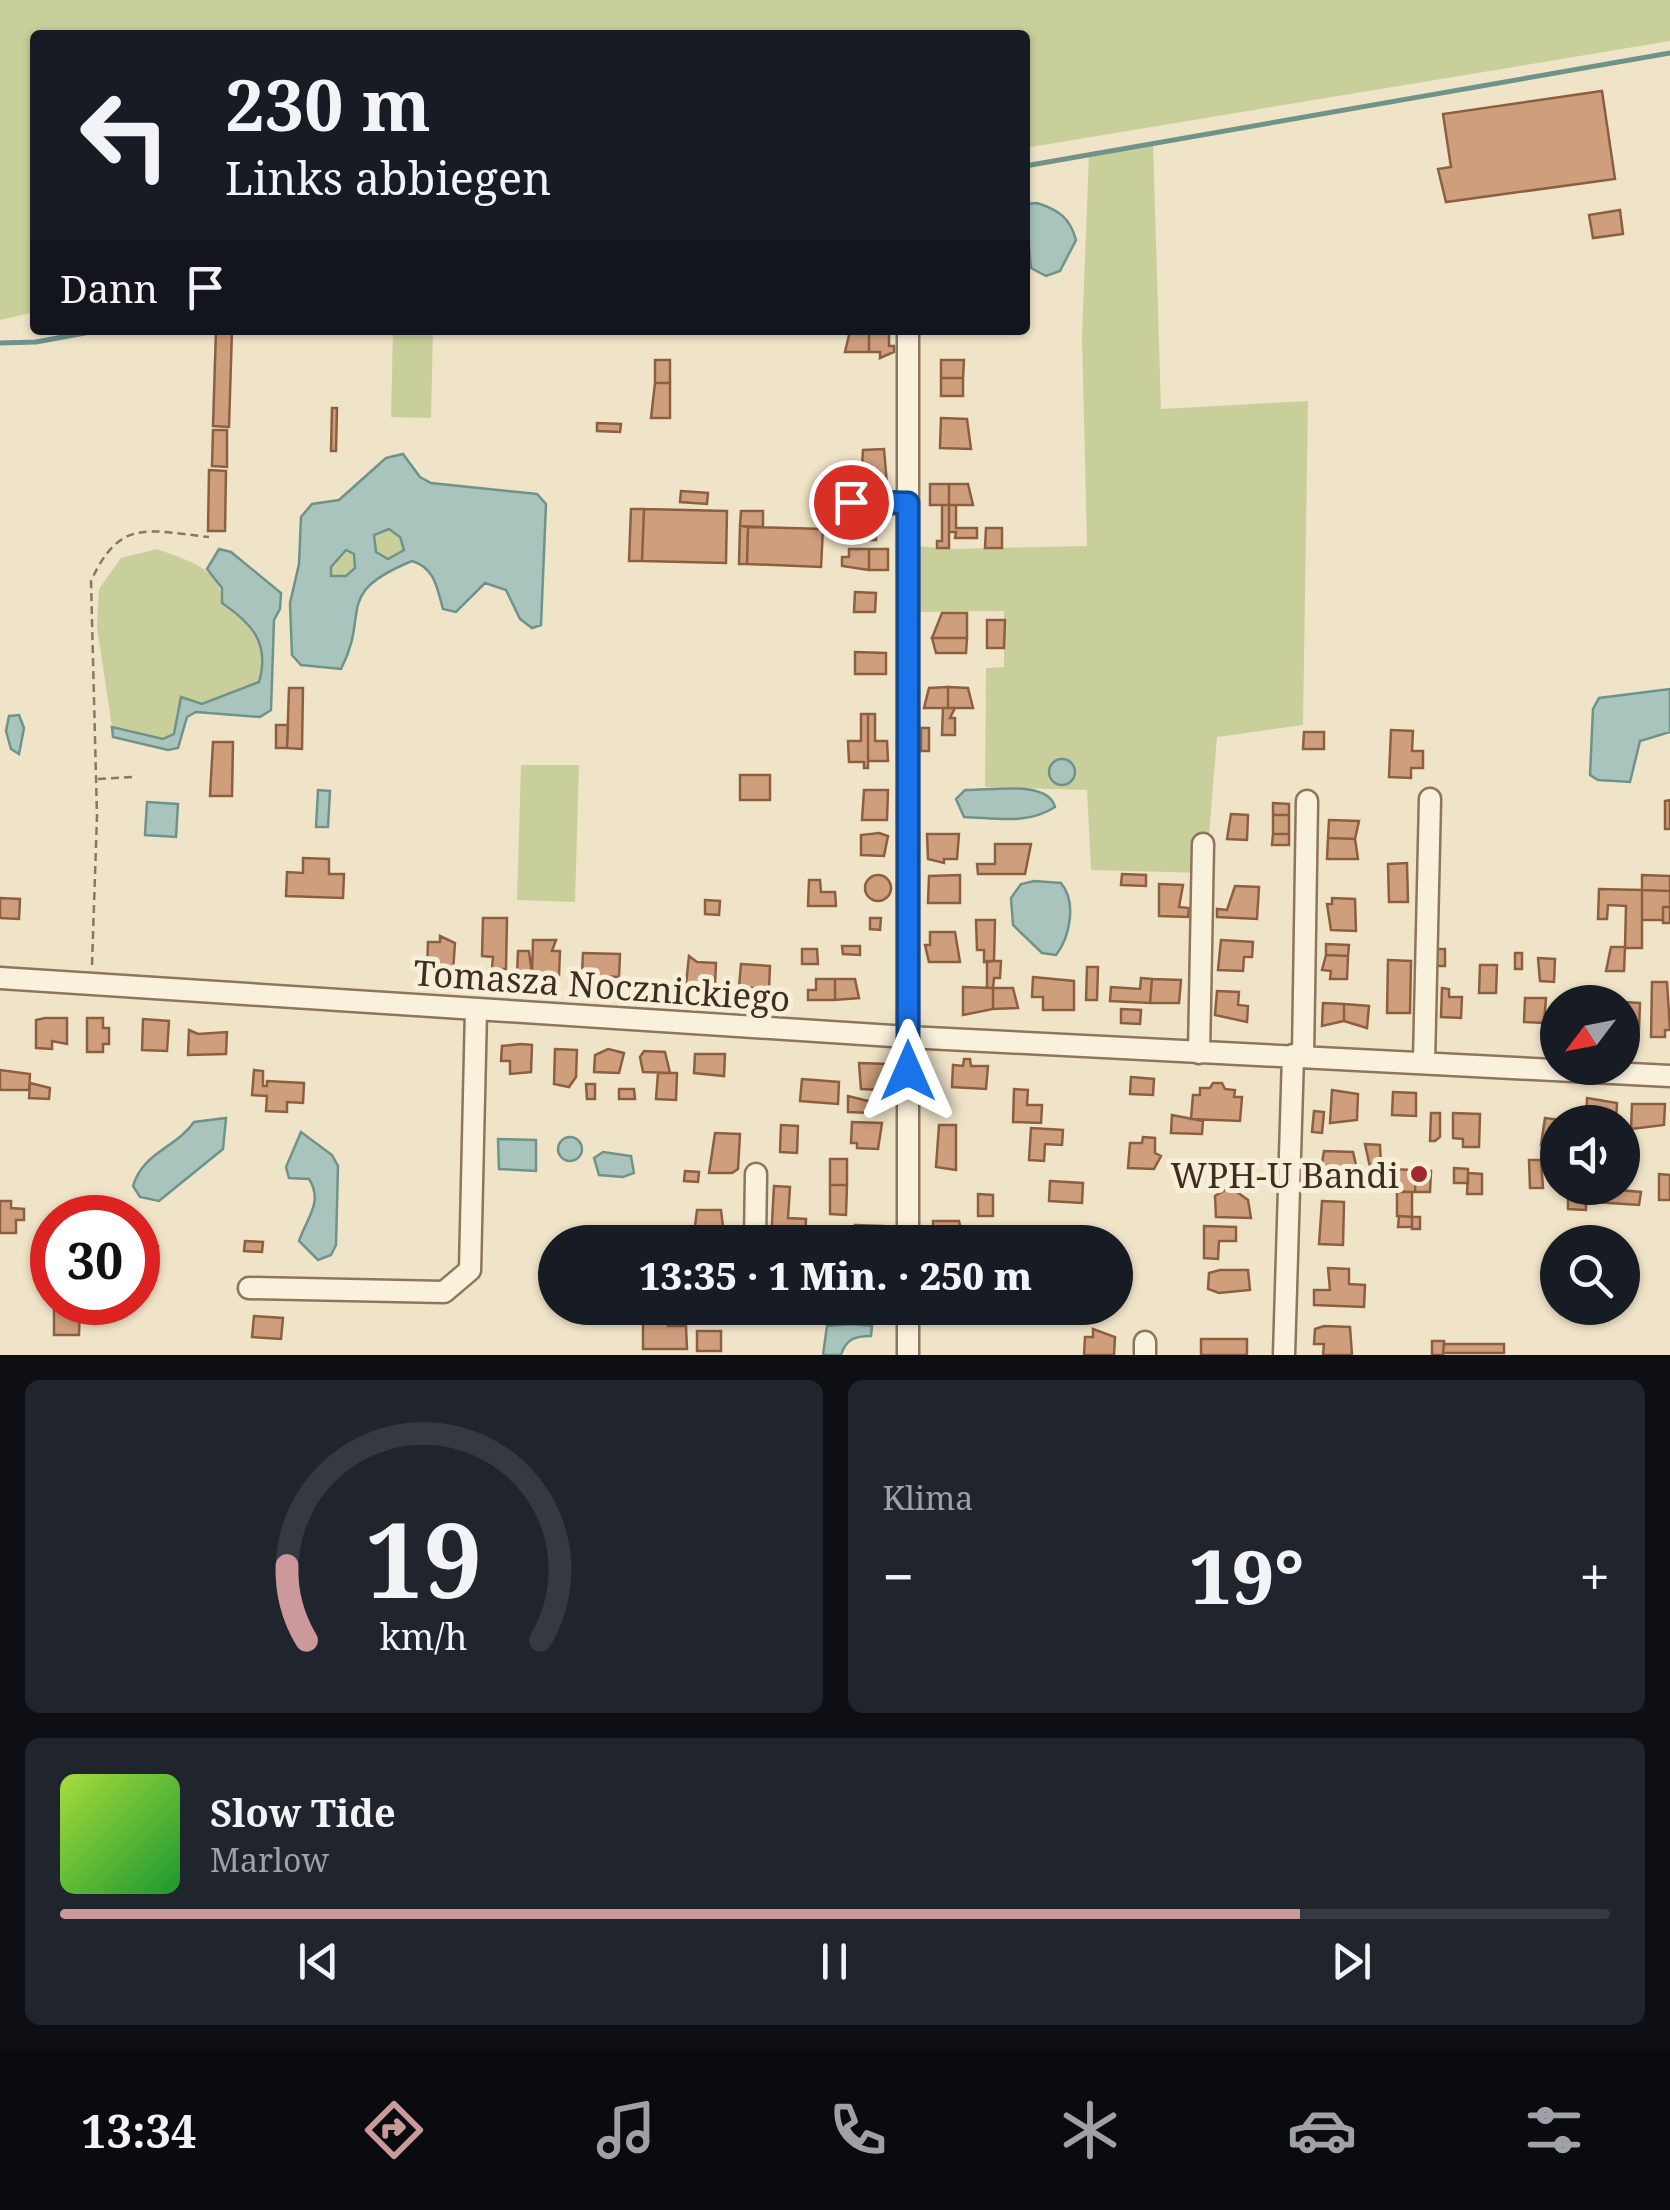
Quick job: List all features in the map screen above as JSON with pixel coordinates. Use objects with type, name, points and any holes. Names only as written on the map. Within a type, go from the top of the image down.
[{"type":"street","points":[[908,335],[908,1225]]},
{"type":"street","points":[[851,502],[908,503]]},
{"type":"street","points":[[1424,1062],[1430,799]]},
{"type":"street","points":[[1284,1355],[1307,801]]},
{"type":"street","points":[[1199,1053],[1203,844]]},
{"type":"street","name":"Tomasza Nocznickiego","points":[[0,978],[908,1037],[1670,1076]]},
{"type":"street","points":[[249,1288],[444,1292],[470,1270],[476,1010]]},
{"type":"street","points":[[755,1225],[756,1174]]},
{"type":"street","points":[[908,1325],[908,1355]]},
{"type":"path","points":[[92,983],[96,779],[91,581],[105,550],[125,535],[152,532],[210,538]]},
{"type":"path","points":[[96,779],[134,778]]},
{"type":"green space","points":[[0,0],[1670,0],[1670,41],[1030,147],[1030,30],[30,30],[30,313],[0,320]]},
{"type":"green space","points":[[1153,142],[1161,409],[1308,401],[1303,725],[1217,737],[1206,873],[1091,870],[1087,790],[985,787],[986,668],[1004,667],[1004,611],[912,612],[909,545],[947,549],[1087,546],[1082,336],[1089,154]]},
{"type":"green space","points":[[393,335],[433,335],[431,418],[391,417]]},
{"type":"green space","points":[[389,529],[400,537],[404,551],[388,559],[376,552],[373,534]]},
{"type":"green space","points":[[157,549],[190,561],[216,581],[223,603],[256,636],[262,657],[259,682],[202,704],[181,697],[174,734],[163,739],[112,727],[97,627],[99,589],[121,558]]},
{"type":"green space","points":[[346,550],[354,553],[355,568],[346,576],[330,576],[331,567]]},
{"type":"green space","points":[[521,765],[579,765],[575,902],[517,900]]},
{"type":"water","points":[[1037,203],[1063,216],[1076,240],[1060,271],[1046,276],[1031,268],[1030,204]]},
{"type":"water","points":[[403,454],[420,477],[431,483],[537,494],[546,504],[541,625],[532,628],[520,619],[506,590],[485,583],[456,612],[443,609],[430,574],[412,561],[387,573],[362,594],[341,669],[301,665],[292,655],[290,603],[299,564],[301,517],[312,504],[339,500],[386,458]],"holes":[[[389,529],[400,537],[404,550],[388,559],[376,552],[374,535]],[[346,550],[354,554],[355,568],[346,576],[331,576],[331,567]]]},
{"type":"water","points":[[219,549],[231,552],[281,593],[280,609],[274,620],[271,710],[260,717],[196,712],[187,717],[178,748],[168,750],[113,737],[112,727],[163,739],[174,734],[181,697],[202,704],[259,682],[262,657],[256,636],[222,603],[222,588],[207,569]]},
{"type":"water","points":[[1670,689],[1670,732],[1640,741],[1630,782],[1598,780],[1590,775],[1593,709],[1599,698]]},
{"type":"water","points":[[19,715],[24,728],[19,754],[11,749],[6,731],[9,716]]},
{"type":"water","points":[[1062,759],[1071,763],[1075,772],[1071,781],[1062,785],[1053,781],[1049,772],[1053,763]]},
{"type":"water","points":[[318,790],[330,791],[328,827],[316,827]]},
{"type":"water","points":[[965,790],[1030,790],[1050,798],[1055,807],[1023,818],[964,817],[956,799]]},
{"type":"water","points":[[147,802],[178,804],[176,837],[145,835]]},
{"type":"water","points":[[1061,883],[1069,900],[1068,929],[1056,955],[1042,953],[1013,925],[1011,898],[1021,884]]},
{"type":"water","points":[[226,1118],[223,1149],[160,1200],[160,1195],[139,1195],[133,1186],[144,1165],[194,1122]]},
{"type":"water","points":[[301,1132],[332,1155],[338,1166],[336,1245],[331,1255],[318,1260],[299,1241],[314,1203],[313,1187],[309,1179],[289,1178],[286,1167]]},
{"type":"water","points":[[570,1137],[579,1140],[579,1158],[570,1161],[561,1158],[558,1149],[561,1140]]},
{"type":"water","points":[[498,1139],[536,1140],[536,1171],[499,1169]]},
{"type":"water","points":[[603,1152],[631,1156],[634,1173],[623,1177],[599,1175],[594,1158]]},
{"type":"water","points":[[827,1326],[872,1326],[871,1336],[852,1340],[841,1355],[823,1355]]},
{"type":"building","points":[[1602,91],[1615,179],[1446,202],[1438,169],[1451,167],[1443,114]]},
{"type":"building","points":[[1620,210],[1623,234],[1593,238],[1589,215]]},
{"type":"building","points":[[216,335],[232,335],[229,427],[213,426]]},
{"type":"building","points":[[849,335],[869,335],[869,352],[845,352]]},
{"type":"building","points":[[869,335],[889,335],[889,346],[894,346],[894,352],[880,358],[880,352],[869,352]]},
{"type":"building","points":[[655,360],[670,360],[670,383],[655,383]]},
{"type":"building","points":[[941,360],[964,360],[963,378],[941,378]]},
{"type":"building","points":[[941,378],[963,378],[963,396],[941,396]]},
{"type":"building","points":[[655,383],[670,383],[670,418],[651,418]]},
{"type":"building","points":[[332,408],[337,408],[336,451],[331,451]]},
{"type":"building","points":[[941,418],[967,419],[971,449],[940,448]]},
{"type":"building","points":[[597,423],[621,424],[620,432],[597,431]]},
{"type":"building","points":[[213,430],[227,430],[227,467],[212,466]]},
{"type":"building","points":[[884,449],[887,485],[861,485],[863,450]]},
{"type":"building","points":[[209,470],[226,471],[225,531],[208,531]]},
{"type":"building","points":[[930,484],[949,484],[949,505],[930,505]]},
{"type":"building","points":[[949,484],[968,484],[973,505],[949,505]]},
{"type":"building","points":[[681,491],[708,493],[707,504],[680,502]]},
{"type":"building","points":[[942,505],[949,505],[949,548],[937,548],[937,541],[942,541]]},
{"type":"building","points":[[949,505],[956,505],[956,528],[977,528],[977,538],[955,538],[956,532],[949,532]]},
{"type":"building","points":[[631,509],[644,509],[642,561],[629,561]]},
{"type":"building","points":[[644,509],[727,511],[726,563],[642,561]]},
{"type":"building","points":[[741,511],[763,511],[763,527],[740,526]]},
{"type":"building","points":[[862,513],[876,513],[876,540],[862,540]]},
{"type":"building","points":[[740,526],[748,527],[747,564],[739,564]]},
{"type":"building","points":[[748,527],[823,529],[821,567],[747,564]]},
{"type":"building","points":[[986,528],[1002,528],[1002,548],[985,548]]},
{"type":"building","points":[[849,549],[869,549],[869,570],[842,566],[842,557],[849,557]]},
{"type":"building","points":[[869,549],[888,549],[888,570],[869,570]]},
{"type":"building","points":[[855,592],[876,593],[875,612],[854,612]]},
{"type":"building","points":[[942,613],[967,613],[967,638],[932,638]]},
{"type":"building","points":[[987,620],[1005,620],[1004,648],[987,648]]},
{"type":"building","points":[[932,638],[967,638],[966,653],[936,653]]},
{"type":"building","points":[[855,652],[886,653],[886,674],[855,674]]},
{"type":"building","points":[[948,687],[948,708],[924,708],[929,688]]},
{"type":"building","points":[[948,687],[968,688],[973,708],[948,708]]},
{"type":"building","points":[[289,688],[303,688],[302,749],[287,748]]},
{"type":"building","points":[[943,708],[955,708],[950,718],[955,718],[955,735],[942,735]]},
{"type":"building","points":[[861,714],[868,714],[868,768],[864,768],[864,762],[849,762],[848,741],[861,741]]},
{"type":"building","points":[[868,714],[875,714],[875,741],[887,741],[888,761],[868,761]]},
{"type":"building","points":[[276,725],[288,725],[287,748],[276,748]]},
{"type":"building","points":[[921,728],[929,728],[929,751],[921,751]]},
{"type":"building","points":[[1391,730],[1413,731],[1412,751],[1423,751],[1423,768],[1411,768],[1411,778],[1389,777]]},
{"type":"building","points":[[1304,732],[1324,732],[1324,749],[1303,749]]},
{"type":"building","points":[[213,742],[233,742],[232,796],[210,796]]},
{"type":"building","points":[[740,775],[770,775],[770,800],[740,800]]},
{"type":"building","points":[[864,790],[888,790],[887,820],[862,820]]},
{"type":"building","points":[[1670,800],[1670,829],[1665,829],[1665,801]]},
{"type":"building","points":[[1273,803],[1289,804],[1289,815],[1273,815]]},
{"type":"building","points":[[1231,814],[1248,815],[1247,840],[1227,839]]},
{"type":"building","points":[[1273,815],[1289,815],[1289,834],[1273,834]]},
{"type":"building","points":[[1329,820],[1359,821],[1355,839],[1328,838]]},
{"type":"building","points":[[927,834],[959,834],[957,859],[944,859],[944,863],[928,859]]},
{"type":"building","points":[[1273,834],[1289,834],[1289,845],[1272,845]]},
{"type":"building","points":[[861,835],[888,836],[884,856],[861,855]]},
{"type":"building","points":[[1328,838],[1355,839],[1358,859],[1327,859]]},
{"type":"building","points":[[995,844],[1031,844],[1025,874],[978,874],[977,864],[995,864]]},
{"type":"building","points":[[303,858],[329,859],[329,874],[344,874],[343,898],[286,896],[287,872],[303,873]]},
{"type":"building","points":[[1407,863],[1408,902],[1389,902],[1388,864]]},
{"type":"building","points":[[1122,874],[1146,875],[1146,886],[1121,885]]},
{"type":"building","points":[[878,875],[887,879],[891,888],[887,897],[878,901],[869,897],[865,888],[869,879]]},
{"type":"building","points":[[960,875],[960,903],[928,903],[929,876]]},
{"type":"building","points":[[1642,875],[1670,876],[1670,891],[1642,890]]},
{"type":"building","points":[[809,880],[820,880],[821,892],[835,892],[836,906],[808,906]]},
{"type":"building","points":[[1159,884],[1183,885],[1179,907],[1189,908],[1188,917],[1159,916]]},
{"type":"building","points":[[1235,886],[1259,887],[1257,919],[1217,917],[1217,909],[1227,910]]},
{"type":"building","points":[[1599,889],[1642,890],[1642,948],[1625,948],[1626,906],[1608,905],[1607,919],[1598,919]]},
{"type":"building","points":[[1642,890],[1670,891],[1670,907],[1663,907],[1663,920],[1642,920]]},
{"type":"building","points":[[0,898],[20,899],[19,919],[0,918]]},
{"type":"building","points":[[1332,898],[1355,899],[1356,931],[1331,930],[1327,904],[1332,904]]},
{"type":"building","points":[[705,900],[720,901],[719,915],[705,914]]},
{"type":"building","points":[[1663,907],[1670,907],[1670,923],[1663,923]]},
{"type":"building","points":[[483,918],[507,918],[506,969],[492,969],[493,957],[482,956]]},
{"type":"building","points":[[870,918],[881,918],[880,930],[870,929]]},
{"type":"building","points":[[976,920],[995,920],[994,961],[984,962],[984,950],[977,950]]},
{"type":"building","points":[[930,932],[955,932],[960,962],[929,962],[925,945],[930,945]]},
{"type":"building","points":[[440,936],[455,943],[453,972],[427,971],[428,942],[440,942]]},
{"type":"building","points":[[533,940],[556,940],[552,951],[560,951],[559,975],[532,975]]},
{"type":"building","points":[[1221,940],[1253,942],[1252,957],[1244,957],[1243,971],[1218,970]]},
{"type":"building","points":[[1326,944],[1349,945],[1348,956],[1326,955]]},
{"type":"building","points":[[842,946],[860,946],[860,955],[843,954]]},
{"type":"building","points":[[1611,947],[1625,947],[1624,971],[1606,971]]},
{"type":"building","points":[[802,949],[817,949],[818,964],[802,964]]},
{"type":"building","points":[[1435,949],[1445,949],[1445,966],[1435,966]]},
{"type":"building","points":[[518,951],[529,951],[532,975],[517,975]]},
{"type":"building","points":[[583,953],[620,954],[619,977],[582,975]]},
{"type":"building","points":[[1515,953],[1522,953],[1522,969],[1515,969]]},
{"type":"building","points":[[1326,955],[1348,956],[1347,979],[1330,979],[1331,971],[1322,970]]},
{"type":"building","points":[[689,956],[697,962],[716,963],[715,986],[686,984]]},
{"type":"building","points":[[1538,958],[1555,959],[1554,982],[1540,981]]},
{"type":"building","points":[[1388,960],[1411,961],[1410,1013],[1387,1013]]},
{"type":"building","points":[[987,961],[1001,961],[1000,978],[994,978],[993,988],[987,988]]},
{"type":"building","points":[[741,964],[770,966],[769,989],[739,987]]},
{"type":"building","points":[[1480,965],[1497,965],[1496,993],[1479,993]]},
{"type":"building","points":[[1087,967],[1098,967],[1097,1000],[1086,1000]]},
{"type":"building","points":[[1033,977],[1074,981],[1074,1010],[1043,1010],[1043,997],[1032,997]]},
{"type":"building","points":[[1141,978],[1152,979],[1150,1003],[1110,1001],[1111,987],[1140,989]]},
{"type":"building","points":[[816,979],[835,979],[835,1000],[808,1000],[808,990],[816,990]]},
{"type":"building","points":[[835,979],[855,979],[859,998],[835,1000]]},
{"type":"building","points":[[1152,979],[1181,980],[1179,1003],[1150,1003]]},
{"type":"building","points":[[1652,982],[1667,982],[1670,1030],[1665,1030],[1665,1037],[1651,1037]]},
{"type":"building","points":[[963,987],[993,988],[993,1009],[963,1015]]},
{"type":"building","points":[[993,988],[1013,988],[1018,1008],[993,1009]]},
{"type":"building","points":[[1442,988],[1449,989],[1449,997],[1462,997],[1461,1018],[1441,1017]]},
{"type":"building","points":[[1217,991],[1239,992],[1238,1005],[1248,1006],[1247,1022],[1215,1015]]},
{"type":"building","points":[[1525,998],[1540,998],[1540,1023],[1524,1022]]},
{"type":"building","points":[[1323,1003],[1344,1004],[1344,1021],[1322,1026]]},
{"type":"building","points":[[1344,1004],[1369,1006],[1367,1028],[1344,1021]]},
{"type":"building","points":[[1121,1009],[1141,1010],[1140,1024],[1121,1023]]},
{"type":"building","points":[[67,1018],[67,1044],[52,1041],[52,1049],[36,1048],[36,1020]]},
{"type":"building","points":[[87,1018],[103,1018],[103,1028],[109,1028],[109,1044],[103,1044],[103,1052],[87,1052]]},
{"type":"building","points":[[143,1019],[169,1021],[167,1051],[142,1050]]},
{"type":"building","points":[[189,1030],[198,1034],[227,1032],[226,1054],[188,1055]]},
{"type":"building","points":[[532,1045],[531,1072],[510,1074],[510,1061],[501,1061],[502,1046]]},
{"type":"building","points":[[555,1049],[577,1050],[576,1077],[569,1087],[554,1084]]},
{"type":"building","points":[[608,1049],[624,1053],[619,1073],[594,1072],[595,1055]]},
{"type":"building","points":[[644,1051],[665,1052],[670,1073],[643,1072],[640,1057]]},
{"type":"building","points":[[695,1054],[725,1054],[724,1076],[694,1073]]},
{"type":"building","points":[[964,1059],[970,1059],[971,1066],[988,1066],[986,1089],[952,1087],[953,1065],[963,1066]]},
{"type":"building","points":[[859,1063],[887,1064],[881,1090],[861,1089]]},
{"type":"building","points":[[0,1070],[30,1074],[29,1090],[0,1090]]},
{"type":"building","points":[[254,1070],[263,1071],[263,1086],[267,1086],[267,1081],[304,1083],[303,1103],[287,1102],[287,1112],[266,1111],[267,1096],[252,1095]]},
{"type":"building","points":[[658,1073],[677,1073],[676,1100],[656,1099]]},
{"type":"building","points":[[1131,1077],[1154,1079],[1153,1095],[1130,1094]]},
{"type":"building","points":[[802,1079],[839,1082],[838,1104],[800,1101]]},
{"type":"building","points":[[30,1083],[50,1088],[49,1099],[29,1098]]},
{"type":"building","points":[[1213,1083],[1222,1083],[1225,1089],[1235,1090],[1234,1097],[1242,1097],[1240,1121],[1191,1119],[1193,1095],[1200,1095],[1200,1088],[1210,1088]]},
{"type":"building","points":[[586,1084],[595,1084],[595,1099],[587,1099]]},
{"type":"building","points":[[619,1089],[634,1089],[635,1099],[619,1099]]},
{"type":"building","points":[[1014,1089],[1028,1090],[1027,1105],[1042,1105],[1041,1123],[1013,1122]]},
{"type":"building","points":[[1332,1090],[1358,1094],[1357,1120],[1330,1123]]},
{"type":"building","points":[[1393,1092],[1416,1093],[1416,1116],[1392,1115]]},
{"type":"building","points":[[848,1096],[872,1102],[872,1113],[848,1112]]},
{"type":"building","points":[[1587,1098],[1617,1103],[1617,1105],[1587,1105]]},
{"type":"building","points":[[1665,1104],[1664,1125],[1640,1128],[1640,1105],[1632,1105]]},
{"type":"building","points":[[1314,1111],[1324,1112],[1322,1133],[1312,1132]]},
{"type":"building","points":[[1431,1113],[1440,1113],[1440,1137],[1435,1141],[1430,1141]]},
{"type":"building","points":[[1453,1113],[1480,1114],[1479,1147],[1463,1147],[1463,1139],[1453,1138]]},
{"type":"building","points":[[1172,1115],[1203,1121],[1202,1134],[1171,1133]]},
{"type":"building","points":[[852,1122],[882,1123],[878,1149],[857,1148],[857,1143],[851,1143]]},
{"type":"building","points":[[781,1125],[798,1126],[797,1153],[780,1152]]},
{"type":"building","points":[[939,1125],[956,1125],[956,1170],[936,1167]]},
{"type":"building","points":[[1031,1128],[1063,1130],[1062,1145],[1045,1144],[1044,1161],[1029,1160]]},
{"type":"building","points":[[715,1133],[740,1134],[738,1169],[732,1173],[709,1173]]},
{"type":"building","points":[[1143,1137],[1155,1138],[1155,1153],[1161,1156],[1154,1169],[1128,1168],[1130,1143],[1142,1143]]},
{"type":"building","points":[[1365,1144],[1380,1145],[1381,1167],[1370,1167]]},
{"type":"building","points":[[1324,1151],[1353,1152],[1353,1176],[1333,1179],[1334,1175],[1320,1175]]},
{"type":"building","points":[[830,1159],[847,1159],[847,1185],[830,1185]]},
{"type":"building","points":[[1529,1160],[1540,1160],[1540,1188],[1530,1188]]},
{"type":"building","points":[[1454,1168],[1468,1169],[1468,1183],[1454,1183]]},
{"type":"building","points":[[1382,1169],[1416,1170],[1415,1192],[1381,1191]]},
{"type":"building","points":[[1416,1170],[1431,1171],[1430,1192],[1415,1192]]},
{"type":"building","points":[[685,1171],[699,1172],[698,1182],[684,1181]]},
{"type":"building","points":[[1468,1173],[1482,1174],[1482,1194],[1467,1194]]},
{"type":"building","points":[[1659,1174],[1670,1175],[1670,1200],[1659,1200]]},
{"type":"building","points":[[1050,1181],[1083,1183],[1082,1203],[1049,1201]]},
{"type":"building","points":[[830,1185],[847,1185],[846,1215],[830,1214]]},
{"type":"building","points":[[774,1186],[790,1187],[788,1218],[806,1219],[806,1225],[772,1225]]},
{"type":"building","points":[[1230,1187],[1248,1200],[1251,1218],[1216,1217],[1215,1196]]},
{"type":"building","points":[[1397,1192],[1412,1192],[1412,1217],[1397,1216]]},
{"type":"building","points":[[978,1194],[993,1195],[993,1216],[978,1216]]},
{"type":"building","points":[[0,1201],[11,1201],[11,1208],[24,1209],[24,1220],[16,1220],[16,1233],[0,1233]]},
{"type":"building","points":[[1322,1201],[1344,1202],[1343,1245],[1319,1244]]},
{"type":"building","points":[[1568,1205],[1586,1205],[1586,1210],[1568,1209]]},
{"type":"building","points":[[697,1210],[721,1210],[723,1225],[695,1225]]},
{"type":"building","points":[[1399,1216],[1412,1217],[1412,1227],[1398,1227]]},
{"type":"building","points":[[1412,1217],[1420,1217],[1420,1229],[1412,1229]]},
{"type":"building","points":[[933,1221],[959,1221],[960,1225],[933,1225]]},
{"type":"building","points":[[1204,1226],[1236,1227],[1236,1241],[1219,1241],[1218,1259],[1204,1258]]},
{"type":"building","points":[[245,1241],[263,1242],[262,1252],[244,1251]]},
{"type":"building","points":[[1328,1268],[1349,1269],[1349,1284],[1365,1285],[1364,1307],[1314,1305],[1314,1290],[1330,1290]]},
{"type":"building","points":[[1248,1270],[1250,1290],[1219,1293],[1208,1289],[1209,1273]]},
{"type":"building","points":[[254,1316],[283,1318],[281,1339],[252,1337]]},
{"type":"building","points":[[54,1325],[79,1325],[79,1335],[54,1335]]},
{"type":"building","points":[[643,1325],[686,1326],[687,1349],[643,1349]]},
{"type":"building","points":[[1350,1327],[1352,1355],[1323,1355],[1324,1344],[1314,1344],[1315,1329]]},
{"type":"building","points":[[1093,1329],[1115,1337],[1114,1355],[1084,1355],[1085,1337],[1093,1337]]},
{"type":"building","points":[[697,1331],[721,1331],[721,1351],[697,1351]]},
{"type":"building","points":[[1201,1339],[1247,1339],[1247,1355],[1201,1355]]},
{"type":"building","points":[[1432,1341],[1444,1341],[1443,1355],[1432,1355]]},
{"type":"building","points":[[1444,1344],[1504,1344],[1504,1353],[1443,1353]]},
{"type":"waterway","points":[[1030,165],[1670,53]]},
{"type":"waterway","points":[[0,343],[74,335]]},
{"type":"place","name":"WPH-U Bandi","points":[[1419,1174]]},
{"type":"route","points":[[851,502],[908,503],[908,1071]]}]
